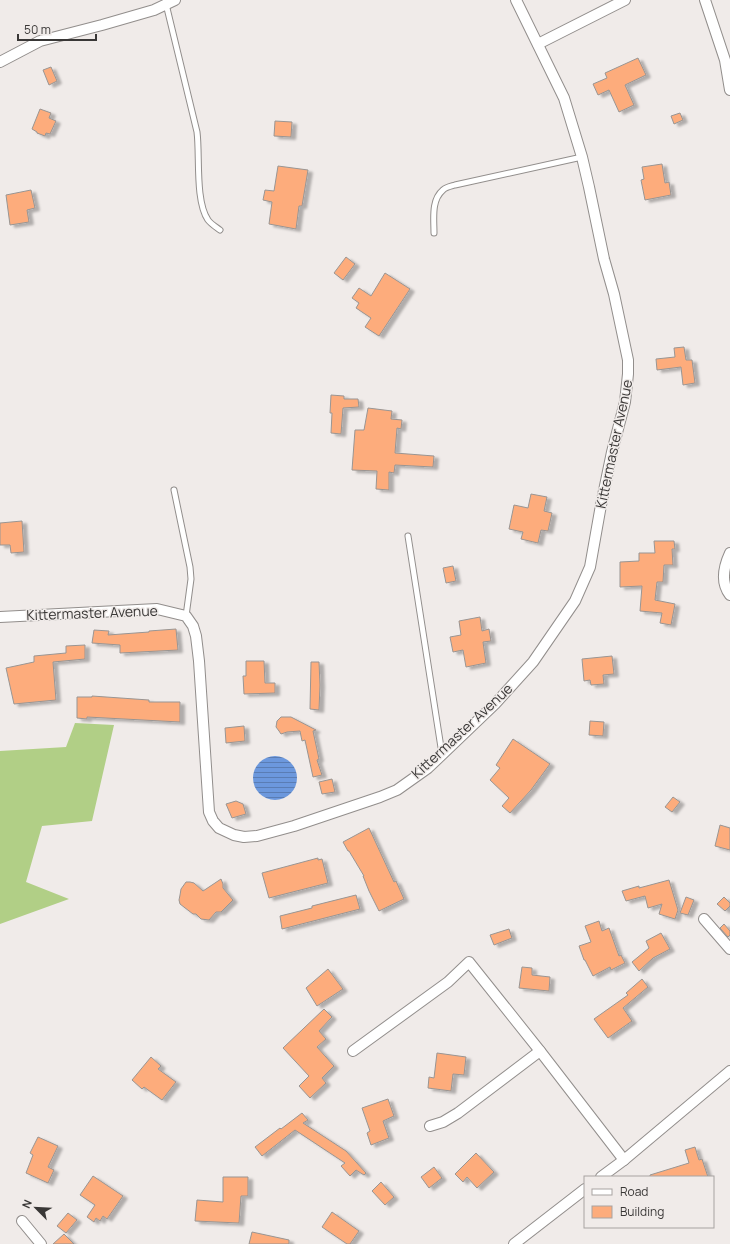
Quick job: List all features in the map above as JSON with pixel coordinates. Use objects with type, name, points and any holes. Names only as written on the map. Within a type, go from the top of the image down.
[{"type":"street","name":"Kittermaster Avenue","points":[[0,616],[158,609],[186,616],[193,626],[196,636],[199,661],[209,812],[219,828],[234,835],[244,836],[257,836],[294,826],[380,797],[396,790],[428,768],[495,704],[533,662],[575,601],[590,567],[612,452],[625,402],[628,360],[582,157],[564,98],[516,0]]},
{"type":"street","points":[[538,44],[625,0]]},
{"type":"street","points":[[705,0],[729,74],[730,90]]},
{"type":"street","points":[[0,62],[40,41],[154,10],[170,1]]},
{"type":"street","points":[[730,553],[725,564],[723,575],[730,595]]},
{"type":"street","points":[[704,919],[730,949]]},
{"type":"street","points":[[353,1051],[448,982],[469,962],[624,1160]]},
{"type":"street","points":[[430,1126],[442,1122],[458,1113],[540,1051]]},
{"type":"street","points":[[602,1176],[624,1160],[730,1071]]},
{"type":"street","points":[[514,1244],[584,1190]]},
{"type":"street","points":[[22,1221],[41,1244]]},
{"type":"lane","points":[[170,1],[197,132],[200,196],[206,216],[209,221],[220,230]]},
{"type":"lane","points":[[434,233],[434,207],[444,189],[455,185],[582,157]]},
{"type":"lane","points":[[174,490],[190,567],[191,580],[186,616]]},
{"type":"lane","points":[[408,536],[442,754]]},
{"type":"green space","points":[[75,723],[114,725],[92,821],[42,826],[26,882],[69,899],[0,924],[0,751],[66,747]]},
{"type":"water","points":[[275,756],[287,760],[293,766],[297,778],[293,790],[287,796],[275,800],[263,796],[257,790],[253,778],[257,766],[263,760]]},
{"type":"building","points":[[638,58],[646,75],[625,85],[634,105],[619,112],[609,90],[598,95],[593,84],[607,78],[605,73]]},
{"type":"building","points":[[51,67],[57,81],[49,85],[43,70]]},
{"type":"building","points":[[40,109],[51,113],[49,118],[56,121],[50,134],[46,133],[45,136],[32,129]]},
{"type":"building","points":[[680,113],[683,120],[674,124],[671,116]]},
{"type":"building","points":[[275,121],[292,122],[291,137],[274,136]]},
{"type":"building","points":[[662,164],[665,183],[669,182],[671,195],[645,200],[641,180],[644,179],[642,167]]},
{"type":"building","points":[[278,166],[308,170],[302,206],[299,206],[296,229],[269,224],[272,202],[263,200],[265,190],[274,191]]},
{"type":"building","points":[[31,190],[35,208],[27,210],[29,222],[10,225],[6,195]]},
{"type":"building","points":[[346,257],[355,264],[343,280],[334,273]]},
{"type":"building","points":[[385,273],[410,289],[379,336],[365,327],[371,318],[356,308],[359,303],[352,298],[359,288],[371,296]]},
{"type":"building","points":[[684,347],[686,360],[692,360],[695,383],[683,385],[681,367],[657,370],[656,359],[675,357],[674,348]]},
{"type":"building","points":[[331,395],[344,396],[344,399],[358,399],[359,407],[343,408],[341,434],[331,433]]},
{"type":"building","points":[[368,408],[392,411],[391,419],[402,420],[401,429],[397,428],[395,453],[434,456],[433,467],[395,465],[394,473],[389,472],[389,490],[376,489],[377,471],[352,470],[355,430],[364,430]]},
{"type":"building","points":[[531,494],[547,497],[544,511],[552,513],[548,531],[541,530],[538,543],[521,539],[523,532],[509,529],[514,505],[528,508]]},
{"type":"building","points":[[22,521],[24,552],[11,553],[10,545],[0,545],[0,523]]},
{"type":"building","points":[[654,541],[674,541],[675,549],[672,549],[673,565],[664,565],[663,582],[657,582],[655,600],[675,604],[671,625],[660,623],[662,613],[640,611],[642,586],[620,587],[620,562],[639,561],[639,553],[655,553]]},
{"type":"building","points":[[453,566],[456,581],[446,583],[443,568]]},
{"type":"building","points":[[480,617],[482,631],[489,629],[491,641],[483,642],[486,663],[466,667],[463,650],[453,652],[450,637],[461,635],[459,621]]},
{"type":"building","points":[[176,629],[178,650],[120,653],[120,645],[92,643],[94,630],[109,631],[108,635]]},
{"type":"building","points":[[85,645],[85,659],[53,662],[56,700],[14,704],[6,668],[34,662],[34,656],[66,653],[66,646]]},
{"type":"building","points":[[612,656],[614,674],[603,675],[604,684],[591,685],[590,680],[584,681],[582,659]]},
{"type":"building","points":[[246,661],[264,661],[265,683],[275,683],[275,693],[244,694],[243,676],[246,676]]},
{"type":"building","points":[[311,662],[319,662],[319,710],[310,709]]},
{"type":"building","points":[[92,696],[149,700],[149,702],[180,702],[180,722],[87,717],[87,719],[77,718],[77,697]]},
{"type":"building","points":[[281,717],[291,717],[316,730],[313,731],[319,759],[317,760],[322,775],[313,777],[305,740],[302,741],[300,731],[281,734],[276,727],[277,721]]},
{"type":"building","points":[[590,721],[604,722],[603,736],[589,735]]},
{"type":"building","points":[[244,726],[245,741],[226,743],[225,728]]},
{"type":"building","points":[[513,739],[550,764],[531,790],[510,813],[502,806],[509,798],[490,780],[500,768],[496,765]]},
{"type":"building","points":[[332,779],[335,792],[322,794],[319,782]]},
{"type":"building","points":[[673,797],[680,802],[672,812],[665,807]]},
{"type":"building","points":[[236,801],[243,804],[246,814],[232,818],[226,804]]},
{"type":"building","points":[[720,825],[730,828],[730,850],[715,846]]},
{"type":"building","points":[[369,828],[394,882],[396,881],[404,899],[379,911],[369,891],[364,876],[343,842]]},
{"type":"building","points":[[318,858],[318,860],[322,859],[328,883],[269,898],[262,873]]},
{"type":"building","points":[[221,879],[223,888],[233,900],[221,912],[216,912],[209,920],[201,919],[180,904],[179,900],[181,889],[186,882],[194,883],[203,891]]},
{"type":"building","points":[[669,880],[678,910],[675,919],[659,914],[662,904],[648,908],[645,896],[626,901],[622,891],[639,886],[639,888]]},
{"type":"building","points":[[356,895],[360,909],[282,929],[280,916]]},
{"type":"building","points":[[686,897],[694,900],[688,915],[680,913]]},
{"type":"building","points":[[724,897],[730,903],[730,906],[725,911],[717,904]]},
{"type":"building","points":[[599,921],[602,931],[609,928],[619,956],[621,955],[625,963],[611,970],[610,967],[593,976],[584,960],[579,946],[591,942],[585,926]]},
{"type":"building","points":[[724,924],[730,931],[730,935],[728,937],[720,928]]},
{"type":"building","points":[[509,929],[512,938],[494,945],[490,935]]},
{"type":"building","points":[[661,933],[670,949],[653,958],[639,971],[632,962],[649,948],[646,941]]},
{"type":"building","points":[[522,967],[532,968],[532,975],[550,977],[549,991],[519,988]]},
{"type":"building","points":[[328,969],[343,989],[317,1006],[306,988]]},
{"type":"building","points":[[642,979],[648,987],[623,1008],[632,1021],[608,1038],[594,1019],[628,995],[626,993]]},
{"type":"building","points":[[324,1009],[332,1017],[319,1031],[326,1039],[317,1047],[334,1066],[322,1078],[326,1083],[310,1098],[299,1086],[309,1076],[283,1048]]},
{"type":"building","points":[[437,1053],[466,1057],[464,1075],[453,1074],[451,1091],[428,1088],[429,1077],[434,1078]]},
{"type":"building","points":[[151,1057],[161,1066],[158,1069],[176,1082],[162,1100],[144,1087],[142,1089],[132,1080]]},
{"type":"building","points":[[388,1099],[394,1116],[383,1121],[389,1138],[371,1145],[367,1133],[370,1131],[362,1108]]},
{"type":"building","points":[[302,1113],[308,1120],[303,1123],[346,1151],[366,1173],[364,1175],[356,1170],[350,1176],[341,1166],[345,1163],[295,1130],[262,1156],[255,1147]]},
{"type":"building","points":[[38,1137],[58,1146],[48,1167],[54,1170],[48,1183],[26,1173],[33,1155],[30,1153]]},
{"type":"building","points":[[695,1147],[699,1160],[702,1159],[708,1176],[650,1176],[689,1163],[685,1150]]},
{"type":"building","points":[[476,1153],[494,1172],[477,1188],[467,1177],[463,1182],[455,1174]]},
{"type":"building","points":[[434,1167],[442,1178],[429,1188],[421,1177]]},
{"type":"building","points":[[93,1176],[123,1196],[107,1219],[103,1216],[100,1221],[96,1218],[94,1222],[87,1217],[95,1205],[80,1195]]},
{"type":"building","points":[[223,1177],[248,1177],[248,1196],[241,1196],[239,1223],[195,1221],[197,1200],[223,1202]]},
{"type":"building","points":[[381,1182],[394,1197],[385,1205],[372,1191]]},
{"type":"building","points":[[332,1212],[359,1231],[350,1244],[347,1244],[322,1227]]},
{"type":"building","points":[[68,1213],[77,1220],[66,1233],[57,1226]]},
{"type":"building","points":[[252,1232],[289,1240],[289,1244],[249,1244]]},
{"type":"building","points":[[64,1234],[74,1244],[53,1244]]}]
